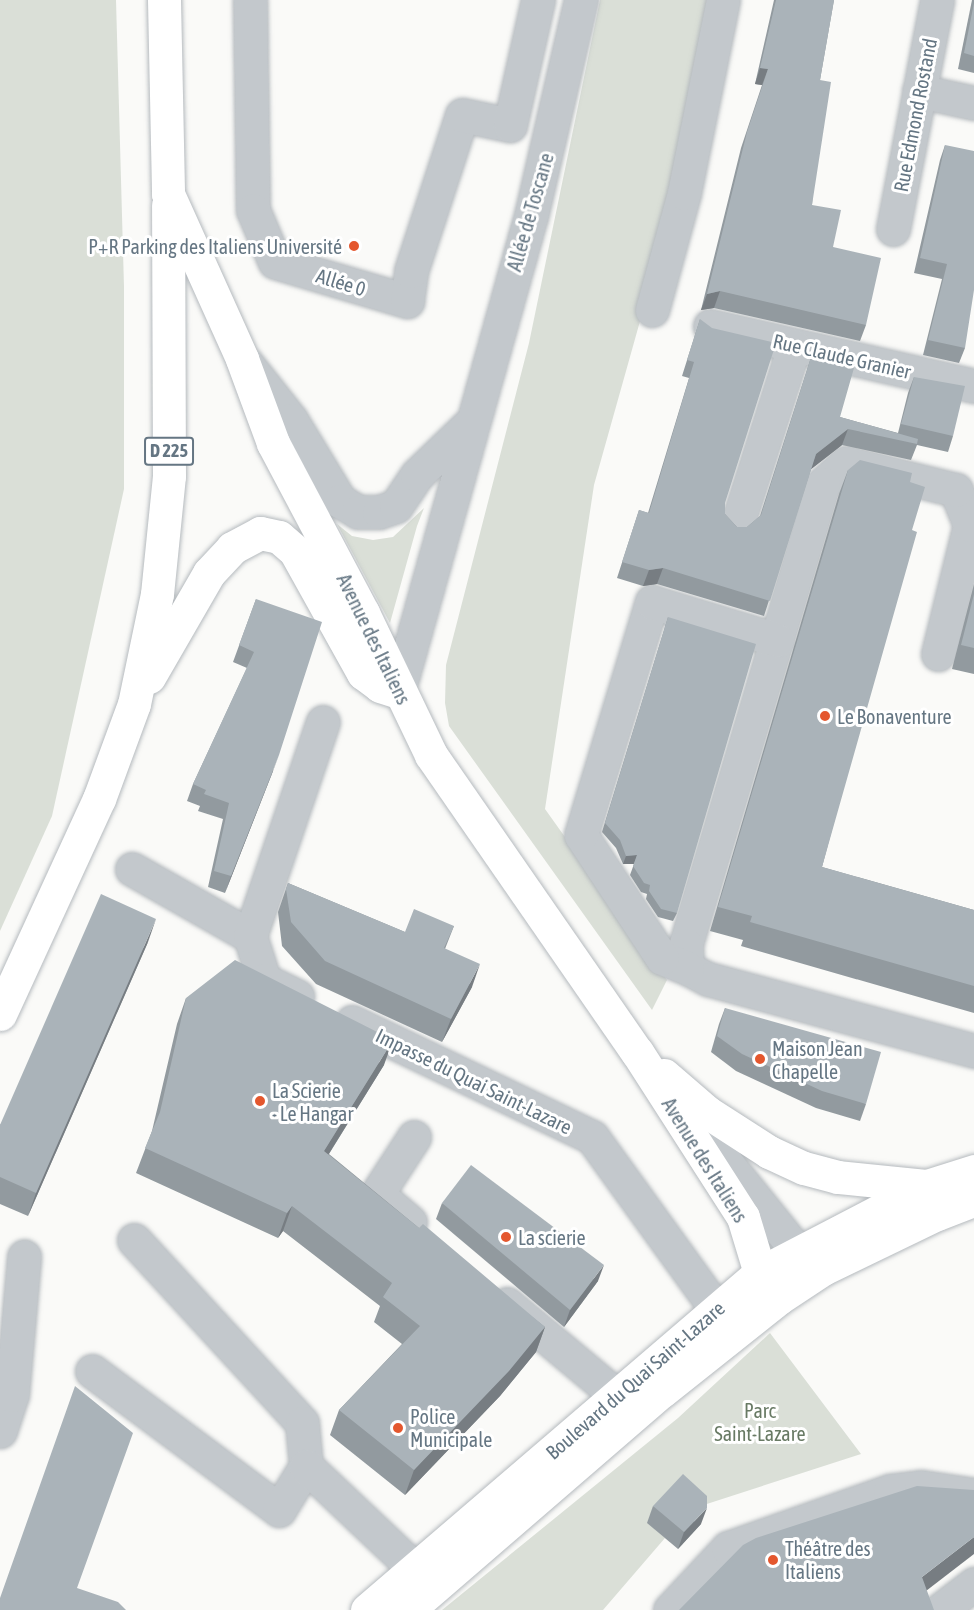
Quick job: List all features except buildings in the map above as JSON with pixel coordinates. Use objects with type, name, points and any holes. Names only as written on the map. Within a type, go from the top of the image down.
[{"type":"main road","name":"D 225","points":[[0,1014],[99,799],[134,704],[157,594],[170,476],[164,0]]},
{"type":"main road","name":"Avenue des Italiens","points":[[168,194],[243,359],[273,443],[363,613],[398,692],[431,755],[492,847],[637,1052],[743,1217],[760,1273]]},
{"type":"main road","points":[[134,704],[209,573],[232,548],[260,533],[279,537],[295,551],[363,673],[380,686],[398,692]]},
{"type":"main road","name":"Avenue des Italiens","points":[[637,1052],[707,1112],[787,1160],[838,1177],[927,1186]]},
{"type":"main road","points":[[927,1186],[974,1171]]},
{"type":"main road","name":"Boulevard du Quai Saint-Lazare","points":[[408,1610],[719,1344],[811,1260],[927,1186]]},
{"type":"main road","name":"Boulevard du Quai Saint-Lazare","points":[[367,1610],[760,1273],[811,1260],[974,1200]]},
{"type":"street","name":"Allée 0","points":[[250,0],[253,210],[275,262],[407,301],[411,271],[462,115],[510,125],[538,0]]},
{"type":"street","name":"Allée de Toscane","points":[[398,692],[558,113],[581,0]]},
{"type":"street","points":[[652,310],[684,192],[723,0]]},
{"type":"street","name":"Rue Edmond Rostand","points":[[893,229],[937,0]]},
{"type":"street","points":[[919,92],[974,103]]},
{"type":"street","name":"Rue Claude Granier","points":[[710,326],[974,386]]},
{"type":"street","points":[[737,525],[794,346]]},
{"type":"street","points":[[243,359],[291,420],[340,501],[358,512],[379,512],[396,506],[417,475],[471,422]]},
{"type":"street","points":[[687,968],[686,945],[823,484],[846,463],[956,490],[970,525],[938,654]]},
{"type":"street","points":[[777,640],[652,602],[581,836],[662,958],[708,979],[974,1051]]},
{"type":"street","points":[[132,869],[250,936],[323,722]]},
{"type":"street","name":"Impasse du Quai Saint-Lazare","points":[[250,936],[264,980],[592,1137],[716,1309]]},
{"type":"street","points":[[637,1052],[811,1260]]},
{"type":"street","points":[[414,1137],[377,1194],[431,1240]]},
{"type":"street","points":[[92,1371],[279,1510],[306,1466],[302,1423],[134,1240]]},
{"type":"street","points":[[0,1431],[12,1395],[24,1257]]},
{"type":"street","points":[[485,1285],[616,1395]]},
{"type":"street","points":[[306,1466],[415,1569]]},
{"type":"street","points":[[670,1610],[729,1548],[890,1491],[921,1487],[974,1495]]},
{"type":"street","points":[[940,1610],[974,1584]]},
{"type":"green space","points":[[0,0],[116,0],[124,287],[124,489],[52,816],[0,931]]},
{"type":"green space","points":[[600,0],[711,0],[676,193],[594,485],[545,809],[667,980],[652,1010],[449,726],[445,703],[446,665],[529,343]]},
{"type":"green space","points":[[424,508],[390,623],[337,524],[352,536],[373,540],[393,537]]},
{"type":"green space","name":"Parc Saint-Lazare","points":[[770,1333],[861,1454],[648,1523],[665,1538],[603,1610],[442,1610],[678,1418]]},
{"type":"place","name":"P+R Parking des Italiens Université","points":[[354,246]]},
{"type":"place","name":"Le Bonaventure","points":[[825,716]]},
{"type":"place","name":"Maison Jean Chapelle","points":[[760,1059]]},
{"type":"place","name":"La Scierie - Le Hangar","points":[[260,1101]]},
{"type":"place","name":"La scierie","points":[[506,1237]]},
{"type":"place","name":"Police Municipale","points":[[398,1428]]},
{"type":"place","name":"Théâtre des Italiens","points":[[773,1560]]}]
